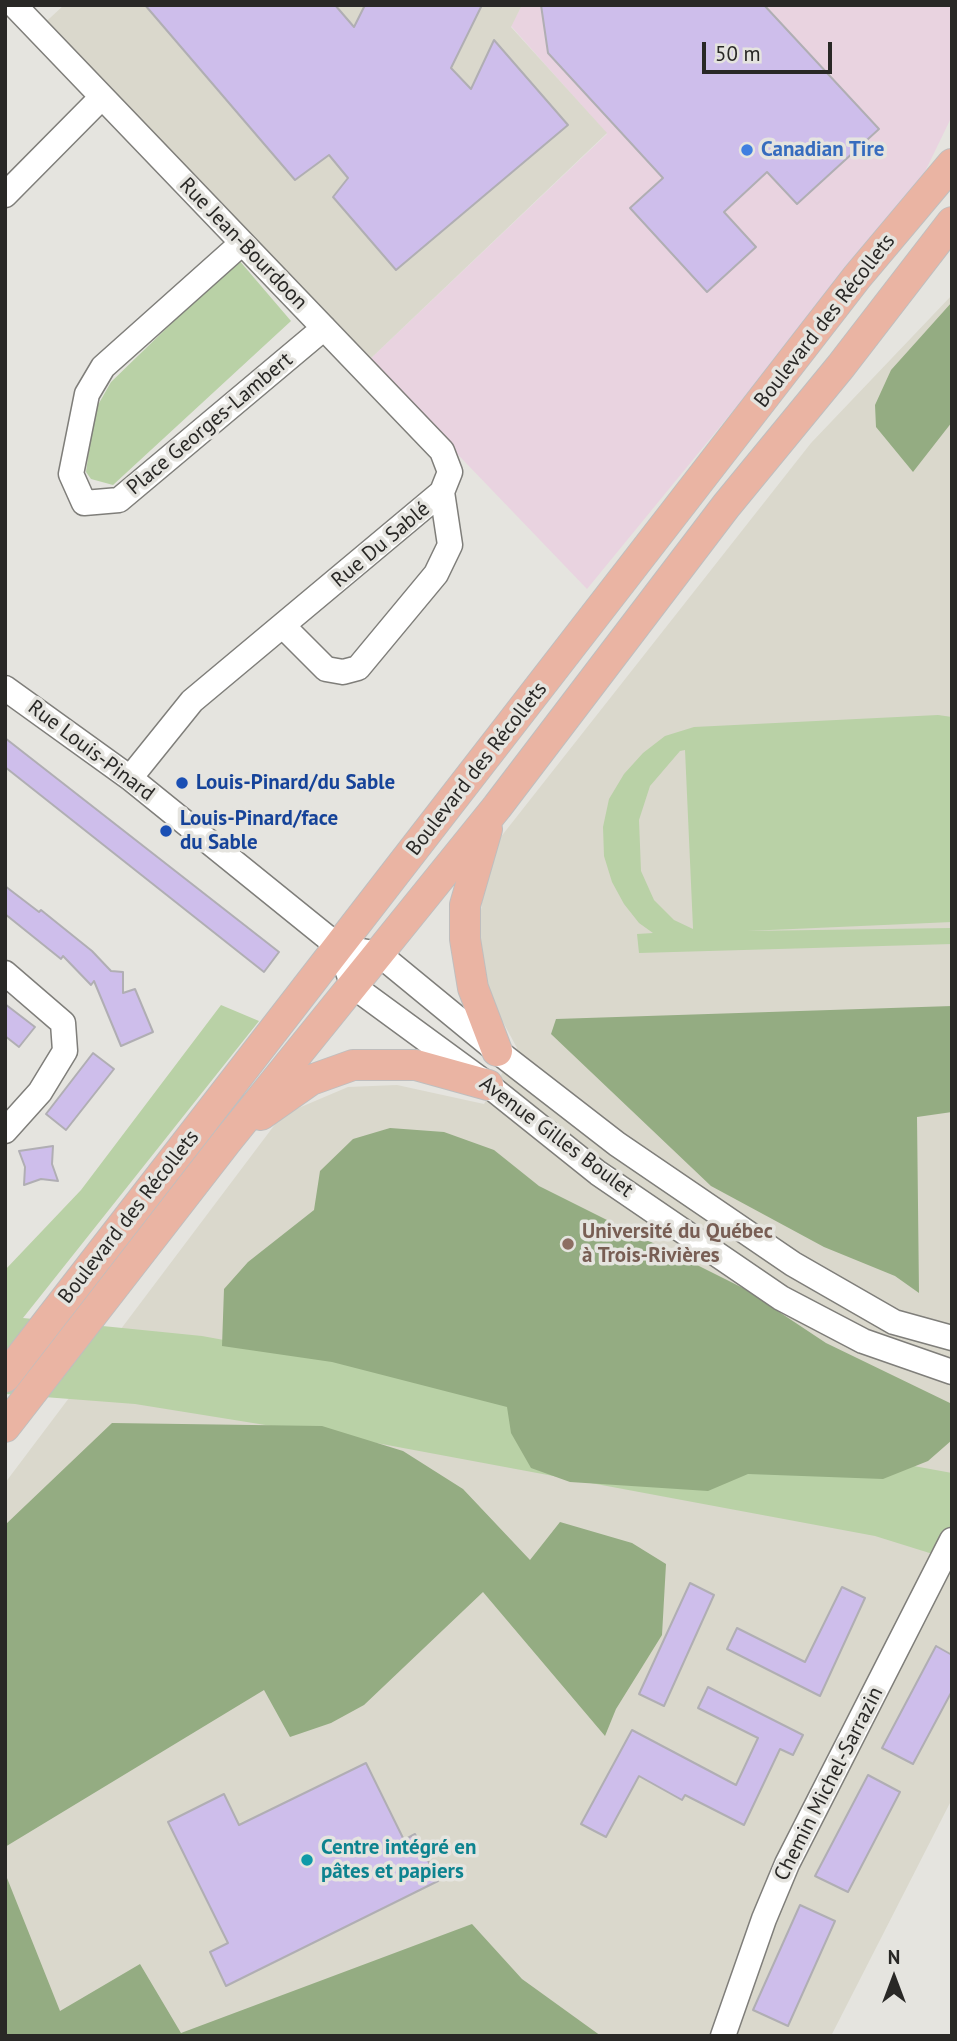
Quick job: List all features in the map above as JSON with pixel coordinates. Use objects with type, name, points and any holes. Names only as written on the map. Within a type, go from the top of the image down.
[{"type":"main road","points":[[927,195],[952,151]]},
{"type":"main road","name":"Boulevard des Récollets","points":[[5,1377],[857,277],[952,164]]},
{"type":"main road","name":"Boulevard des Récollets","points":[[5,1427],[228,1141],[498,807],[726,506],[864,338],[952,222]]},
{"type":"main road","points":[[864,338],[952,257]]},
{"type":"main road","points":[[497,1051],[474,988],[466,939],[466,905],[482,838],[498,807]]},
{"type":"main road","points":[[228,1141],[311,1080],[353,1065],[416,1065],[488,1085]]},
{"type":"street","name":"Rue Jean-Bourdoon","points":[[14,5],[442,451],[450,472],[442,492]]},
{"type":"street","points":[[5,195],[102,97]]},
{"type":"street","name":"Place Georges-Lambert","points":[[242,243],[103,367],[97,376],[87,394],[71,474],[84,503],[119,500],[324,328]]},
{"type":"street","name":"Rue Du Sablé","points":[[284,627],[326,669],[343,673],[358,668],[436,574],[450,545],[442,492]]},
{"type":"street","name":"Rue Du Sablé","points":[[130,778],[192,701],[284,627],[442,492]]},
{"type":"street","name":"Rue Louis-Pinard","points":[[5,688],[130,778],[339,947],[379,954]]},
{"type":"street","points":[[339,947],[353,986]]},
{"type":"street","name":"Avenue Gilles Boulet","points":[[379,954],[497,1051],[617,1144],[793,1264],[894,1322],[952,1338]]},
{"type":"street","points":[[5,973],[63,1023],[65,1051],[40,1092],[5,1130]]},
{"type":"street","name":"Avenue Gilles Boulet","points":[[353,986],[488,1085],[598,1173],[780,1298],[863,1341],[952,1372]]},
{"type":"street","points":[[598,1173],[617,1144]]},
{"type":"street","points":[[780,1298],[793,1264]]},
{"type":"street","name":"Chemin Michel-Sarrazin","points":[[723,2036],[764,1919],[787,1864],[952,1540]]},
{"type":"shaded area","points":[[64,5],[522,5],[511,27],[607,133],[368,361],[37,30]]},
{"type":"shaded area","points":[[522,5],[952,5],[952,116],[919,184],[587,589],[368,361],[607,134],[511,26]]},
{"type":"shaded area","name":"Université du Québec à Trois-Rivières","points":[[952,295],[952,1799],[831,2036],[5,2036],[5,1483],[282,1115],[348,1087],[397,1085],[484,1104],[517,1048],[490,998],[478,933],[483,895],[496,843],[811,443]]},
{"type":"green space","points":[[238,259],[291,321],[113,485],[91,479],[86,472],[94,412],[111,382]]},
{"type":"green space","points":[[952,302],[952,422],[913,472],[876,427],[875,405],[891,370]]},
{"type":"green space","points":[[938,715],[952,717],[952,922],[747,931],[952,928],[952,944],[639,953],[637,934],[653,933],[639,923],[612,882],[604,856],[603,827],[609,799],[624,774],[643,753],[665,736],[694,727]],"holes":[[[685,750],[693,929],[674,920],[654,900],[641,871],[639,820],[650,786],[680,751]]]},
{"type":"green space","points":[[221,1005],[259,1021],[23,1318],[202,1336],[952,1473],[952,1560],[875,1536],[371,1442],[135,1404],[5,1394],[5,1270],[81,1190]]},
{"type":"green space","points":[[952,1006],[952,1112],[917,1117],[919,1293],[895,1276],[824,1247],[711,1186],[551,1034],[556,1019]]},
{"type":"green space","points":[[390,1128],[444,1132],[494,1150],[539,1186],[743,1288],[826,1343],[952,1404],[952,1440],[928,1461],[883,1479],[748,1474],[708,1491],[570,1482],[531,1468],[511,1433],[507,1407],[332,1362],[222,1346],[224,1289],[248,1262],[314,1210],[320,1171],[353,1139]]},
{"type":"green space","points":[[112,1423],[322,1426],[403,1451],[463,1489],[530,1560],[560,1522],[632,1543],[666,1564],[662,1635],[616,1709],[605,1736],[483,1592],[364,1705],[331,1723],[290,1737],[264,1690],[5,1847],[5,1525]]},
{"type":"green space","points":[[5,1873],[60,2011],[140,1964],[181,2033],[472,1924],[522,1979],[601,2036],[5,2036]]},
{"type":"building","points":[[145,5],[335,5],[354,27],[365,5],[482,5],[451,68],[471,89],[494,40],[568,125],[396,270],[333,197],[348,178],[329,155],[295,180]]},
{"type":"building","name":"Canadian Tire","points":[[541,5],[764,5],[879,129],[797,204],[767,172],[724,212],[756,247],[707,292],[630,208],[663,178],[548,53]]},
{"type":"building","points":[[5,738],[279,952],[264,972],[5,767]]},
{"type":"building","points":[[5,886],[39,912],[41,910],[92,951],[111,971],[123,972],[123,993],[135,989],[153,1032],[121,1046],[94,981],[91,985],[63,956],[61,959],[5,914]]},
{"type":"building","points":[[5,1004],[35,1027],[19,1047],[5,1036]]},
{"type":"building","points":[[93,1053],[114,1069],[66,1130],[46,1114]]},
{"type":"building","points":[[53,1146],[52,1164],[58,1181],[41,1179],[24,1185],[25,1167],[19,1151]]},
{"type":"building","points":[[690,1583],[714,1595],[664,1706],[639,1694]]},
{"type":"building","points":[[842,1587],[865,1598],[820,1696],[727,1649],[737,1628],[805,1662]]},
{"type":"building","points":[[936,1646],[952,1655],[952,1691],[913,1764],[882,1748]]},
{"type":"building","points":[[708,1687],[803,1735],[793,1755],[780,1749],[744,1825],[685,1795],[682,1800],[639,1776],[606,1837],[581,1824],[632,1730],[736,1785],[758,1738],[698,1708]]},
{"type":"building","name":"Centre intégré en pâtes et papiers","points":[[366,1763],[404,1840],[415,1834],[438,1881],[226,1986],[210,1952],[228,1943],[168,1822],[224,1794],[239,1825]]},
{"type":"building","points":[[868,1775],[900,1792],[848,1892],[815,1876]]},
{"type":"building","points":[[800,1905],[835,1921],[788,2026],[753,2010]]},
{"type":"place","name":"Canadian Tire","points":[[747,150]]},
{"type":"place","name":"Louis-Pinard/du Sable","points":[[182,783]]},
{"type":"place","name":"Louis-Pinard/face du Sable","points":[[166,831]]},
{"type":"place","name":"Université du Québec à Trois-Rivières","points":[[568,1244]]},
{"type":"place","name":"Centre intégré en pâtes et papiers","points":[[307,1860]]}]
